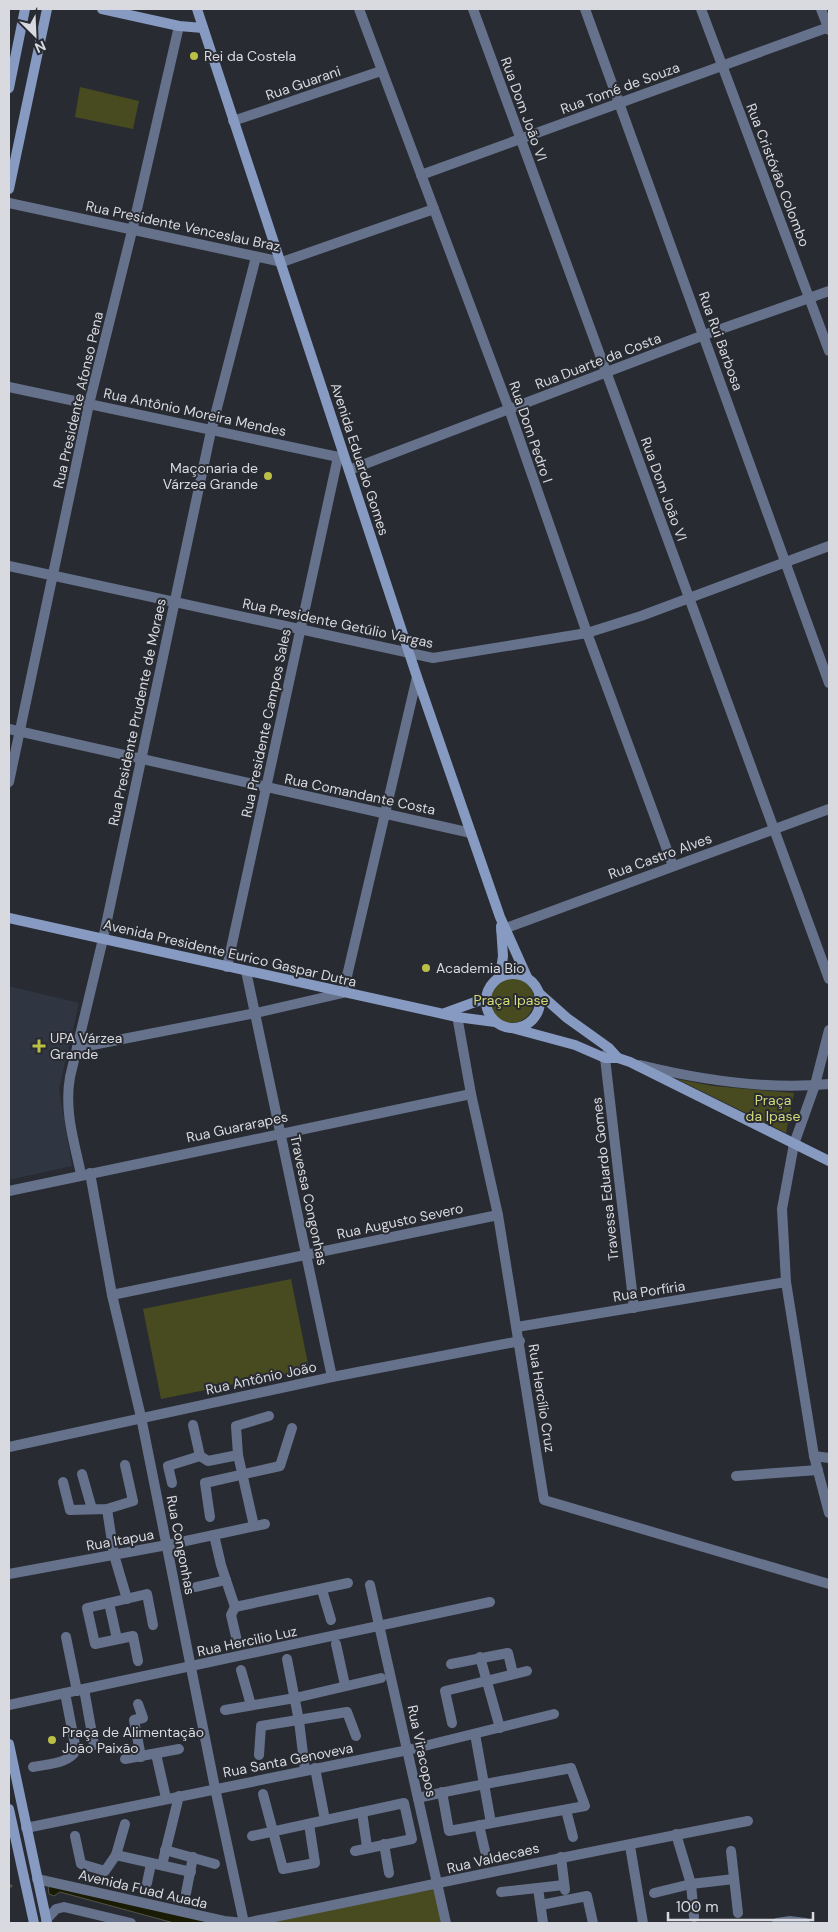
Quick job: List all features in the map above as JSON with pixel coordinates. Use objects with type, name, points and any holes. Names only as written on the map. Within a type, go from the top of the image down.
[{"type":"street","points":[[9,88],[25,9]]},
{"type":"street","points":[[9,189],[47,9]]},
{"type":"street","points":[[102,9],[179,26],[203,28]]},
{"type":"street","name":"Avenida Eduardo Gomes","points":[[197,9],[233,121],[282,262],[342,458],[350,470],[417,677],[503,929],[527,977]]},
{"type":"street","name":"Rua Dom Pedro I","points":[[359,9],[509,409],[587,633],[673,866]]},
{"type":"street","name":"Rua Dom João VI","points":[[473,9],[829,979]]},
{"type":"street","name":"Rua Rui Barbosa","points":[[585,9],[829,684]]},
{"type":"street","name":"Rua Cristóvão Colombo","points":[[701,9],[829,351]]},
{"type":"street","points":[[821,9],[829,28]]},
{"type":"street","name":"Rua Presidente Afonso Pena","points":[[9,782],[89,404],[132,231],[179,26]]},
{"type":"street","name":"Rua Tomé de Souza","points":[[421,175],[829,28]]},
{"type":"street","name":"Rua Guarani","points":[[233,121],[381,71]]},
{"type":"street","name":"Rua Presidente Venceslau Braz","points":[[9,203],[282,262],[434,209]]},
{"type":"street","name":"Rua Presidente Prudente de Moraes","points":[[86,1174],[67,1103],[77,1048],[103,939],[140,759],[212,431],[256,257]]},
{"type":"street","name":"Rua Duarte da Costa","points":[[350,470],[606,372],[829,291]]},
{"type":"street","name":"Rua Antônio Moreira Mendes","points":[[9,387],[342,458]]},
{"type":"street","name":"Rua Presidente Campos Sales","points":[[227,966],[300,631],[342,458]]},
{"type":"street","name":"Rua Presidente Getúlio Vargas","points":[[9,566],[410,655],[433,658],[587,633],[690,598],[829,546]]},
{"type":"street","points":[[77,1048],[256,1013],[343,993],[417,677]]},
{"type":"street","name":"Rua Comandante Costa","points":[[9,729],[386,812],[471,833]]},
{"type":"street","name":"Rua Castro Alves","points":[[503,929],[829,809]]},
{"type":"street","name":"Avenida Presidente Eurico Gaspar Dutra","points":[[9,918],[343,993],[445,1013],[457,1013],[495,1022]]},
{"type":"street","points":[[500,977],[503,956],[503,929]]},
{"type":"street","name":"Travessa Congonhas","points":[[246,971],[332,1377]]},
{"type":"street","points":[[512,1028],[520,1028],[532,1021],[540,1008],[540,994],[537,987],[527,977],[514,973],[500,977],[493,982],[486,998],[490,1015],[495,1022],[512,1028],[575,1045],[606,1058],[618,1058],[693,1077],[757,1084],[829,1084]]},
{"type":"street","points":[[540,994],[567,1018],[609,1048],[618,1058]]},
{"type":"street","name":"Avenida Presidente Eurico Gaspar Dutra","points":[[457,1013],[486,998]]},
{"type":"street","name":"Rua Hercílio Cruz","points":[[457,1013],[471,1094],[498,1215],[520,1341],[544,1500],[829,1584]]},
{"type":"street","points":[[829,1030],[815,1085],[794,1144],[782,1209],[786,1282],[814,1456],[829,1513]]},
{"type":"street","name":"Travessa Eduardo Gomes","points":[[609,1048],[606,1058],[634,1308]]},
{"type":"street","points":[[630,1062],[829,1161]]},
{"type":"street","name":"Rua Guararapes","points":[[9,1191],[281,1132],[471,1094]]},
{"type":"street","name":"Rua Congonhas","points":[[86,1174],[141,1417],[244,1923]]},
{"type":"street","name":"Rua Augusto Severo","points":[[112,1295],[498,1215]]},
{"type":"street","name":"Rua Porfíria","points":[[517,1327],[786,1282]]},
{"type":"street","name":"Rua Antônio João","points":[[9,1447],[332,1377],[520,1341]]},
{"type":"street","points":[[254,1526],[238,1455],[236,1426],[269,1416]]},
{"type":"street","points":[[193,1425],[200,1456],[208,1461],[238,1455]]},
{"type":"street","points":[[210,1517],[205,1483],[280,1466],[292,1428]]},
{"type":"street","points":[[172,1483],[168,1466],[200,1456]]},
{"type":"street","points":[[814,1456],[829,1458]]},
{"type":"street","points":[[63,1482],[70,1510],[108,1508],[133,1502],[125,1465]]},
{"type":"street","points":[[736,1476],[818,1470]]},
{"type":"street","points":[[82,1474],[92,1509]]},
{"type":"street","points":[[108,1508],[114,1554],[127,1599]]},
{"type":"street","name":"Rua Itapua","points":[[9,1574],[167,1545],[265,1524]]},
{"type":"street","points":[[214,1535],[235,1607],[231,1615],[237,1641]]},
{"type":"street","points":[[196,1586],[226,1580]]},
{"type":"street","points":[[235,1607],[348,1583]]},
{"type":"street","name":"Rua Viracopos","points":[[370,1585],[446,1923]]},
{"type":"street","points":[[322,1590],[331,1620]]},
{"type":"street","points":[[138,1661],[133,1636],[95,1644],[86,1608],[147,1594],[153,1625]]},
{"type":"street","name":"Rua Hercilio Luz","points":[[9,1705],[490,1602]]},
{"type":"street","points":[[109,1603],[117,1639]]},
{"type":"street","points":[[66,1637],[94,1744]]},
{"type":"street","points":[[336,1644],[345,1685]]},
{"type":"street","points":[[451,1664],[508,1653],[513,1674]]},
{"type":"street","points":[[480,1657],[500,1728]]},
{"type":"street","points":[[287,1660],[310,1769],[325,1820]]},
{"type":"street","points":[[241,1670],[251,1705]]},
{"type":"street","points":[[452,1723],[445,1691],[527,1671]]},
{"type":"street","points":[[225,1710],[295,1698],[381,1678]]},
{"type":"street","points":[[33,1767],[73,1757],[76,1750],[65,1693]]},
{"type":"street","points":[[138,1704],[143,1718],[134,1720],[141,1757]]},
{"type":"street","points":[[259,1755],[261,1726],[347,1712],[356,1736]]},
{"type":"street","name":"Rua Santa Genoveva","points":[[26,1828],[408,1750],[554,1714]]},
{"type":"street","points":[[475,1734],[491,1822]]},
{"type":"street","points":[[9,1744],[46,1922]]},
{"type":"street","points":[[125,1760],[179,1749]]},
{"type":"street","points":[[156,1754],[166,1798]]},
{"type":"street","points":[[418,1798],[442,1792],[571,1768],[585,1806],[449,1831],[442,1792]]},
{"type":"street","points":[[263,1794],[282,1869],[316,1863],[309,1824]]},
{"type":"street","points":[[146,1883],[165,1850],[179,1796]]},
{"type":"street","points":[[252,1836],[404,1804],[412,1839],[355,1851]]},
{"type":"street","points":[[9,1809],[34,1923]]},
{"type":"street","points":[[566,1810],[573,1836]]},
{"type":"street","points":[[362,1812],[368,1848]]},
{"type":"street","name":"Rua Valdecaes","points":[[244,1923],[561,1857],[630,1846],[676,1834],[748,1821]]},
{"type":"street","points":[[76,1836],[81,1864],[105,1871],[116,1855],[125,1824]]},
{"type":"street","points":[[479,1826],[485,1851]]},
{"type":"street","points":[[676,1834],[691,1884],[694,1917]]},
{"type":"street","points":[[384,1844],[389,1873]]},
{"type":"street","points":[[630,1846],[643,1923]]},
{"type":"street","points":[[165,1850],[215,1864]]},
{"type":"street","points":[[731,1851],[738,1913]]},
{"type":"street","points":[[116,1855],[190,1872]]},
{"type":"street","points":[[186,1893],[193,1857]]},
{"type":"street","points":[[561,1857],[567,1900]]},
{"type":"street","name":"Avenida Fuad Auada","points":[[37,1879],[224,1921],[244,1923]]},
{"type":"street","points":[[654,1893],[691,1884],[734,1879]]},
{"type":"street","points":[[500,1892],[564,1885]]},
{"type":"street","points":[[538,1888],[543,1923]]},
{"type":"street","points":[[541,1905],[587,1896],[593,1923]]},
{"type":"street","points":[[46,1922],[56,1909],[64,1907],[131,1923]]},
{"type":"street","points":[[777,1923],[790,1921],[805,1923]]},
{"type":"shaded area","name":"UPA Várzea Grande","points":[[9,986],[79,1003],[59,1089],[72,1166],[9,1180]]},
{"type":"shaded area","points":[[48,1884],[223,1923],[174,1923],[60,1892],[54,1896],[49,1894]]},
{"type":"green space","points":[[80,87],[139,101],[133,129],[75,117]]},
{"type":"green space","name":"Praça Ipase","points":[[511,977],[524,981],[530,987],[534,1000],[530,1013],[524,1019],[511,1023],[498,1019],[492,1013],[488,1000],[492,987],[498,981]]},
{"type":"green space","name":"Praça da Ipase","points":[[677,1079],[713,1086],[794,1093],[786,1133]]},
{"type":"green space","points":[[291,1279],[309,1369],[161,1399],[143,1309]]},
{"type":"green space","points":[[434,1888],[441,1923],[262,1923]]},
{"type":"place","name":"Rei da Costela","points":[[194,56]]},
{"type":"place","name":"Maçonaria de Várzea Grande","points":[[268,476]]},
{"type":"place","name":"Academia Bio","points":[[426,968]]},
{"type":"place","name":"UPA Várzea Grande","points":[[39,1046]]},
{"type":"place","name":"Praça de Alimentação João Paixão","points":[[52,1740]]}]
